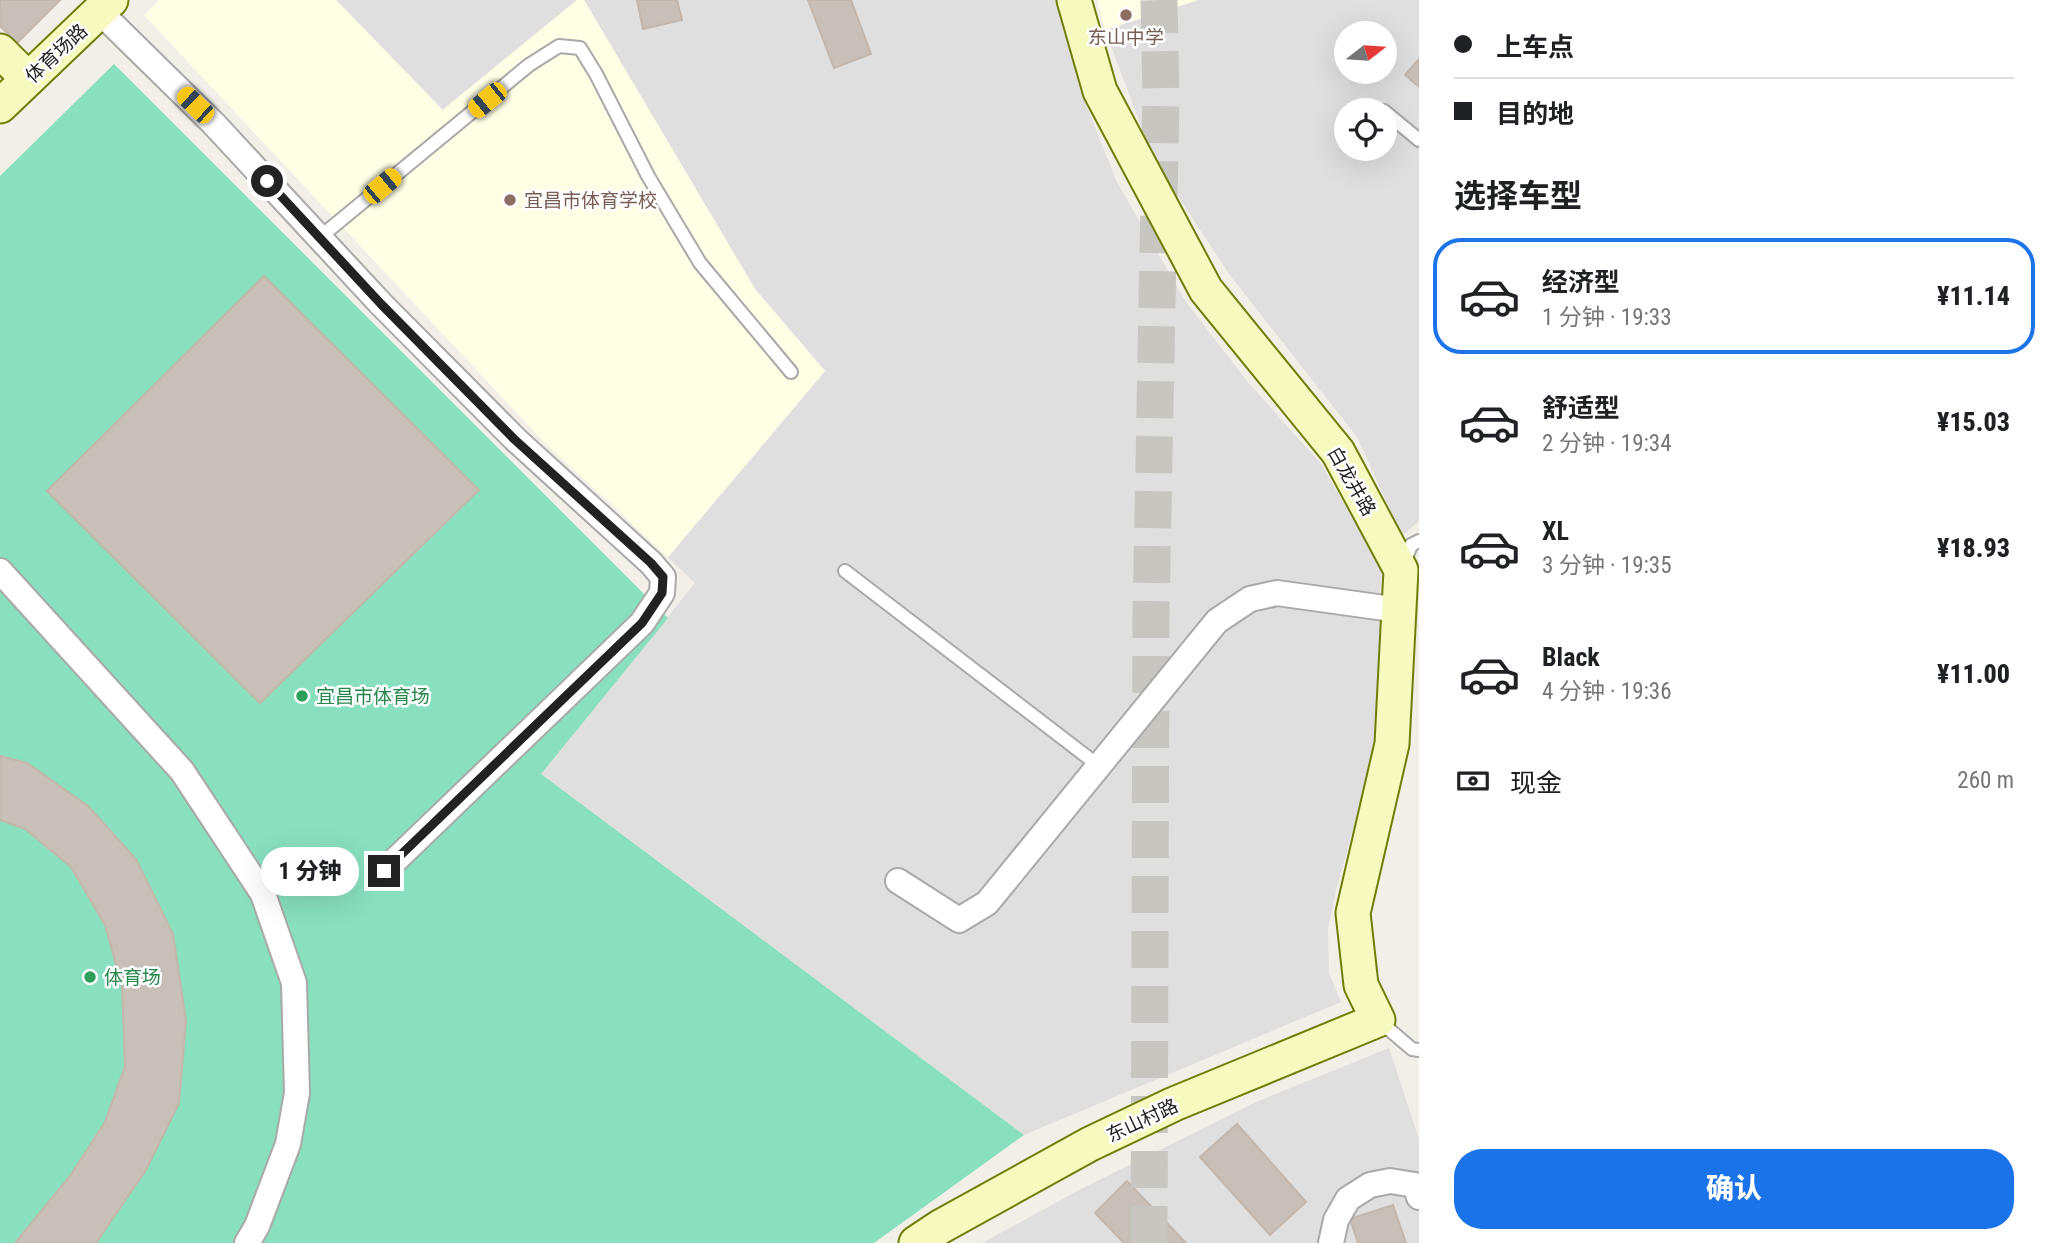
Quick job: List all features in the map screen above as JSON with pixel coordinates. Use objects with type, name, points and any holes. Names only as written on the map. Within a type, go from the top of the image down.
[{"type":"street","name":"白龙井路","points":[[1074,0],[1100,91],[1206,290],[1338,453],[1401,570]]},
{"type":"street","points":[[97,4],[214,124],[381,304],[514,439],[651,563],[663,577],[662,593],[642,623],[384,871]]},
{"type":"street","name":"体育场路","points":[[8,78],[97,4]]},
{"type":"street","points":[[1378,1020],[1361,985],[1353,913],[1392,744],[1401,570]]},
{"type":"street","points":[[0,571],[182,771],[263,894],[294,983],[297,1093],[288,1144],[257,1226],[247,1243]]},
{"type":"street","points":[[898,881],[958,920],[987,903],[1217,621],[1250,599],[1276,593],[1399,610]]},
{"type":"street","name":"东山村路","points":[[916,1243],[1090,1144],[1174,1104],[1378,1020]]},
{"type":"street","points":[[1331,1243],[1336,1220],[1348,1199],[1370,1185],[1390,1181],[1415,1185],[1419,1196]]},
{"type":"lane","points":[[319,238],[529,65],[559,46],[580,48],[648,176],[700,263],[791,372]]},
{"type":"lane","points":[[1397,121],[1419,140]]},
{"type":"lane","points":[[1401,570],[1411,545],[1419,541]]},
{"type":"lane","points":[[845,571],[1099,766]]},
{"type":"lane","points":[[1378,1020],[1412,1049],[1419,1050]]},
{"type":"shaded area","name":"宜昌市体育学校","points":[[159,0],[336,0],[443,110],[577,0],[584,0],[755,289],[825,371],[668,557],[546,444],[144,15]]},
{"type":"shaded area","points":[[336,0],[577,0],[442,110]]},
{"type":"shaded area","points":[[584,0],[1056,0],[1086,105],[1117,182],[1186,302],[1247,381],[1321,464],[1382,569],[1382,688],[1367,780],[1328,928],[1329,973],[1341,1002],[1024,1135],[540,774],[695,583],[668,557],[825,371],[755,289]]},
{"type":"shaded area","name":"东山中学","points":[[1097,0],[1198,0],[1105,30]]},
{"type":"shaded area","points":[[1198,0],[1419,0],[1419,521],[1402,536],[1357,437],[1229,274],[1153,158],[1105,30]]},
{"type":"shaded area","points":[[1389,1048],[1419,1139],[1419,1243],[982,1243],[1079,1190],[1256,1102]]},
{"type":"green space","name":"宜昌市体育场","points":[[114,64],[668,618],[541,774],[1024,1135],[874,1243],[0,1243],[0,176]]},
{"type":"building","points":[[0,0],[60,0],[17,43],[0,26]]},
{"type":"building","points":[[637,0],[677,0],[682,20],[643,29]]},
{"type":"building","points":[[808,0],[851,0],[871,54],[834,68]]},
{"type":"building","points":[[1419,59],[1419,87],[1405,75]]},
{"type":"building","points":[[264,276],[479,490],[260,703],[47,491]]},
{"type":"building","points":[[0,756],[27,763],[88,806],[136,859],[173,934],[186,1021],[179,1103],[146,1170],[96,1243],[15,1243],[70,1176],[105,1122],[125,1066],[122,986],[105,925],[71,867],[25,829],[0,820]]},
{"type":"building","points":[[1237,1124],[1306,1202],[1270,1235],[1200,1157]]},
{"type":"building","points":[[1127,1181],[1186,1243],[1124,1243],[1095,1213]]},
{"type":"building","points":[[1393,1205],[1406,1243],[1358,1243],[1350,1219]]},
{"type":"tunnel","points":[[1149,1243],[1151,615],[1161,97],[1159,0]]},
{"type":"place","name":"东山中学","points":[[1126,15]]},
{"type":"place","name":"宜昌市体育学校","points":[[510,200]]},
{"type":"place","name":"宜昌市体育场","points":[[302,696]]},
{"type":"place","name":"体育场","points":[[90,977]]},
{"type":"route","points":[[267,181],[381,304],[514,439],[651,563],[663,577],[662,593],[642,623],[384,871]]}]
